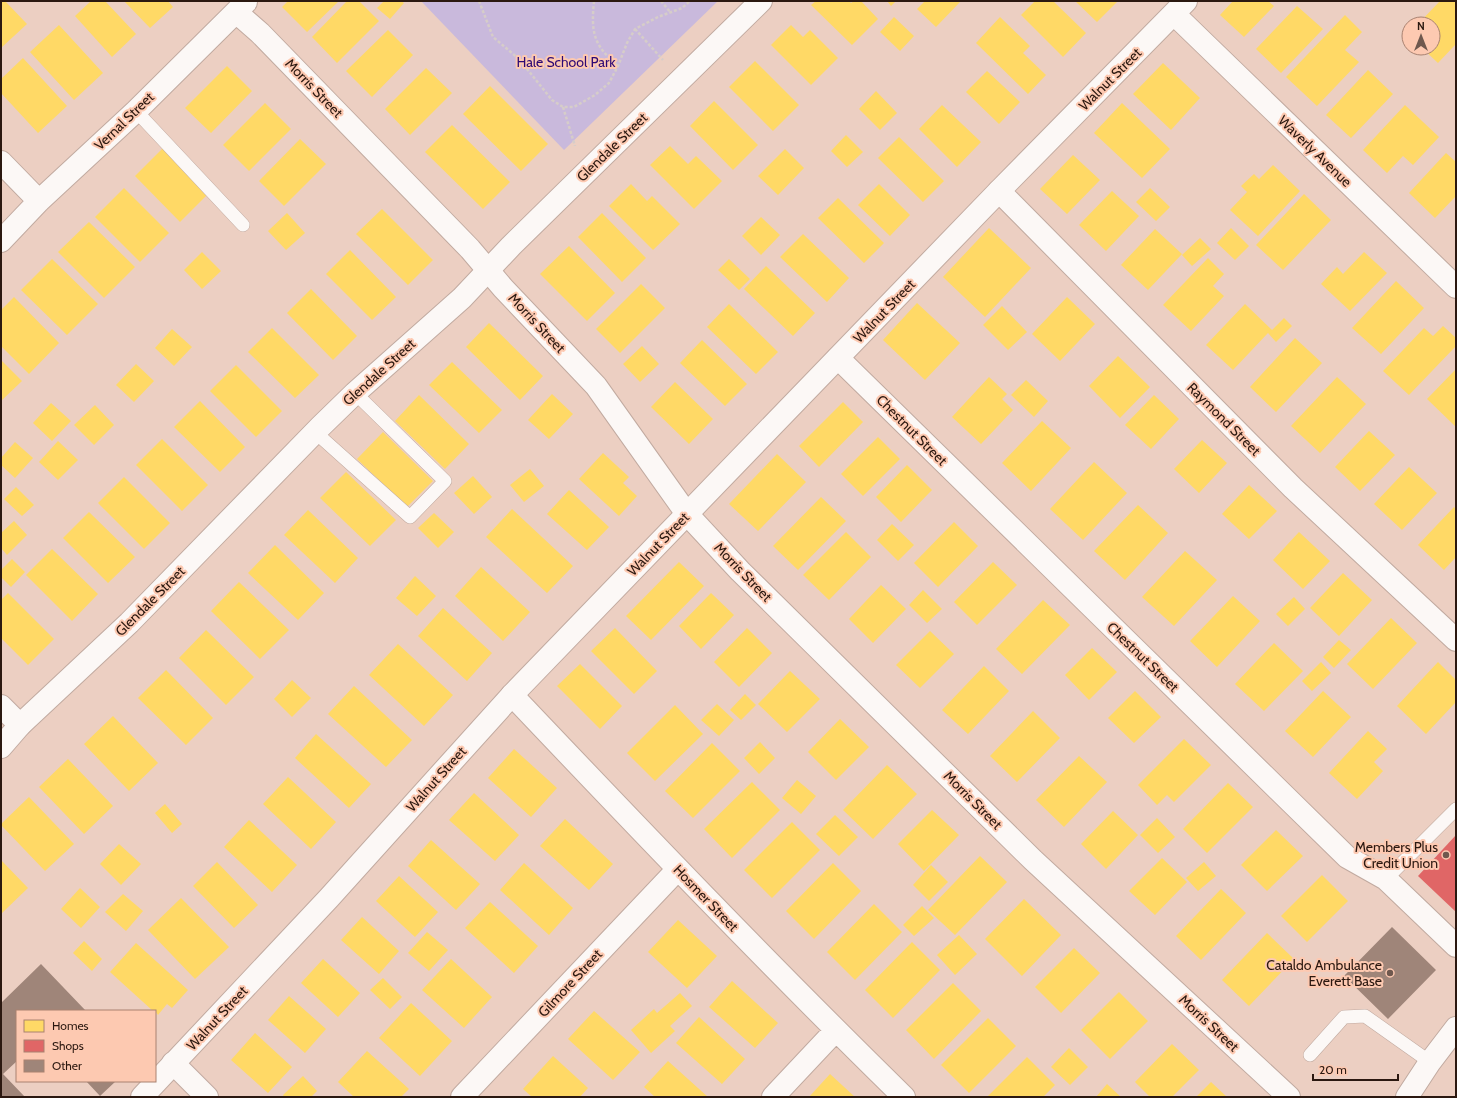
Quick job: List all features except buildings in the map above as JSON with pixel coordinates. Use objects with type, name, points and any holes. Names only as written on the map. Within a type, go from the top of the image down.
[{"type":"street","name":"Glendale Street","points":[[1,747],[20,726],[129,623],[315,432],[355,393],[462,298],[511,246],[589,168],[633,127],[761,1]]},
{"type":"street","name":"Vernal Street","points":[[1,240],[39,202],[136,111],[241,6]]},
{"type":"street","name":"Morris Street","points":[[241,6],[260,33],[470,249],[596,386],[687,514],[740,571],[1028,854],[1289,1097]]},
{"type":"street","name":"Walnut Street","points":[[142,1097],[329,898],[512,695],[999,191],[1180,8]]},
{"type":"street","name":"Waverly Avenue","points":[[1180,8],[1456,287]]},
{"type":"street","points":[[1,162],[39,202]]},
{"type":"street","name":"Raymond Street","points":[[999,191],[1293,488],[1456,640]]},
{"type":"street","name":"Chestnut Street","points":[[838,358],[1347,857],[1386,879],[1456,946]]},
{"type":"street","name":"Hosmer Street","points":[[512,695],[678,870],[904,1097]]},
{"type":"street","points":[[1,706],[20,726]]},
{"type":"street","name":"Gilmore Street","points":[[462,1097],[678,870]]},
{"type":"street","points":[[1407,1097],[1430,1062],[1456,1028]]},
{"type":"street","points":[[773,1097],[836,1030]]},
{"type":"street","points":[[173,1064],[207,1097]]},
{"type":"lane","points":[[136,111],[243,225]]},
{"type":"lane","points":[[315,432],[410,517],[444,481],[355,393]]},
{"type":"lane","points":[[1386,879],[1456,809]]},
{"type":"lane","points":[[1310,1056],[1344,1017],[1365,1016],[1430,1062]]},
{"type":"path","points":[[479,1],[493,37],[519,59],[552,100],[563,107],[574,107],[595,95],[609,82],[635,29],[658,17],[682,8],[690,1]]},
{"type":"path","points":[[594,1],[592,21],[596,40],[606,56],[618,66]]},
{"type":"path","points":[[661,1],[670,13]]},
{"type":"path","points":[[635,29],[682,79]]},
{"type":"path","points":[[563,107],[574,145],[589,168]]},
{"type":"green space","name":"Hale School Park","points":[[421,1],[718,1],[564,150]]},
{"type":"place","name":"Members Plus Credit Union","points":[[1446,855]]},
{"type":"place","name":"Cataldo Ambulance Everett Base","points":[[1390,973]]}]
